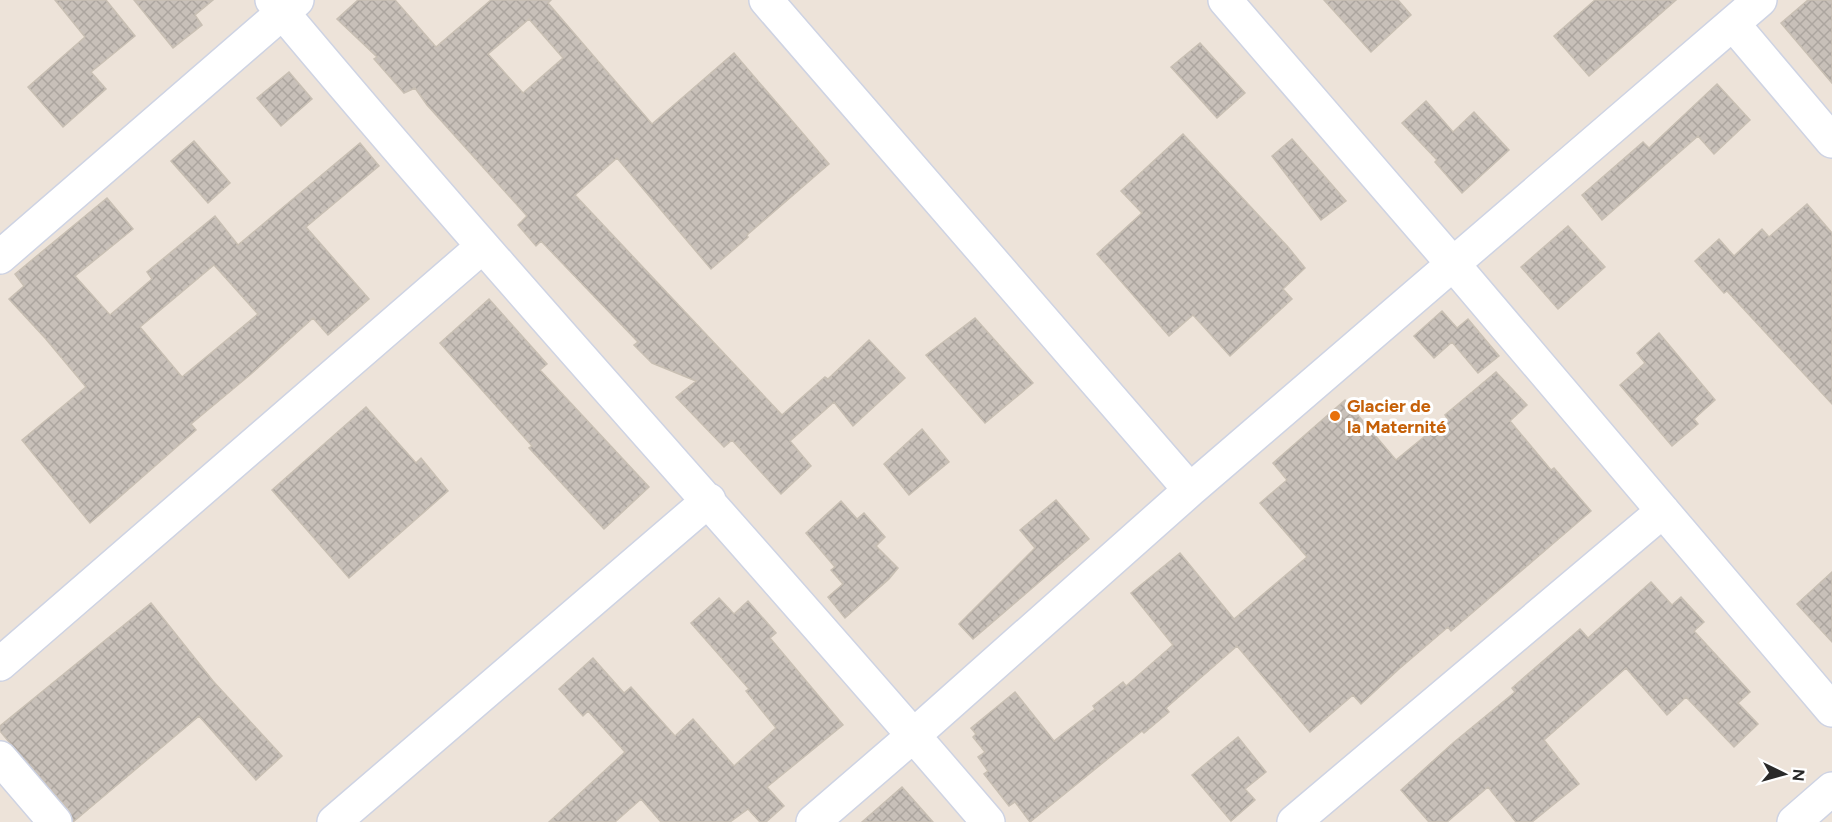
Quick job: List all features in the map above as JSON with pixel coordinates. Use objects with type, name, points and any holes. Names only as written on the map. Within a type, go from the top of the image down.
[{"type":"street","points":[[766,0],[1190,490]]},
{"type":"street","points":[[1225,0],[1832,710]]},
{"type":"street","points":[[813,822],[1190,490],[1760,0]]},
{"type":"street","points":[[0,257],[284,4],[482,247],[709,500],[988,822]]},
{"type":"street","points":[[1733,24],[1832,141]]},
{"type":"street","points":[[0,664],[482,247]]},
{"type":"street","points":[[334,822],[709,500]]},
{"type":"street","points":[[1294,822],[1663,511]]},
{"type":"street","points":[[0,758],[55,822]]},
{"type":"street","points":[[1794,822],[1832,789]]},
{"type":"building","points":[[55,0],[106,0],[135,36],[91,72],[106,89],[63,127],[28,87],[85,37]]},
{"type":"building","points":[[134,0],[213,0],[195,15],[202,25],[173,48]]},
{"type":"building","points":[[358,0],[395,0],[436,47],[491,0],[551,0],[548,3],[652,124],[734,53],[829,164],[747,235],[748,237],[711,269],[617,158],[575,195],[782,415],[825,377],[828,379],[869,340],[905,378],[853,426],[834,402],[790,441],[811,466],[781,494],[732,440],[724,447],[676,397],[696,381],[652,363],[634,345],[638,342],[541,241],[536,246],[518,225],[527,216],[427,105],[415,88],[404,93],[374,59],[377,57],[337,19]],"holes":[[[529,19],[563,58],[523,93],[488,54]]]},
{"type":"building","points":[[1324,0],[1398,0],[1411,15],[1371,52]]},
{"type":"building","points":[[1595,0],[1676,0],[1589,76],[1554,36]]},
{"type":"building","points":[[1808,0],[1832,0],[1832,83],[1781,23]]},
{"type":"building","points":[[1200,43],[1245,93],[1217,118],[1171,67]]},
{"type":"building","points":[[289,72],[312,99],[281,126],[257,98]]},
{"type":"building","points":[[1717,84],[1750,120],[1714,154],[1698,136],[1602,220],[1582,195],[1643,142],[1649,148]]},
{"type":"building","points":[[1426,101],[1453,132],[1474,112],[1509,150],[1462,193],[1435,162],[1437,160],[1402,123]]},
{"type":"building","points":[[1183,134],[1305,268],[1283,289],[1292,299],[1230,356],[1193,315],[1169,336],[1097,254],[1142,213],[1121,191]]},
{"type":"building","points":[[1292,139],[1346,201],[1321,220],[1272,156]]},
{"type":"building","points":[[194,141],[230,183],[208,203],[171,161]]},
{"type":"building","points":[[360,143],[379,166],[306,227],[369,299],[328,335],[313,318],[191,424],[196,430],[90,523],[22,440],[86,387],[9,299],[24,286],[15,274],[107,198],[133,229],[75,276],[110,315],[152,279],[147,272],[215,216],[238,245]],"holes":[[[214,265],[258,314],[182,377],[140,327]]]},
{"type":"building","points":[[1807,204],[1832,233],[1832,404],[1727,291],[1724,293],[1695,261],[1719,239],[1734,256],[1762,229],[1769,237]]},
{"type":"building","points":[[1568,226],[1605,267],[1558,309],[1521,267]]},
{"type":"building","points":[[489,299],[547,364],[540,370],[649,487],[604,529],[529,448],[532,446],[440,343]]},
{"type":"building","points":[[1442,311],[1457,328],[1468,319],[1499,356],[1478,373],[1452,342],[1434,358],[1414,336]]},
{"type":"building","points":[[975,318],[1033,383],[985,423],[926,355]]},
{"type":"building","points":[[1659,333],[1715,400],[1694,419],[1698,424],[1672,446],[1620,385],[1645,363],[1637,353]]},
{"type":"building","points":[[1496,372],[1527,405],[1510,421],[1551,470],[1554,468],[1591,511],[1451,631],[1448,627],[1361,704],[1353,695],[1310,732],[1237,646],[1166,708],[1169,712],[1144,733],[1142,731],[1030,822],[1015,802],[1009,806],[984,774],[988,771],[978,757],[985,752],[973,737],[976,734],[971,728],[1015,692],[1054,741],[1095,709],[1093,706],[1123,682],[1126,686],[1173,645],[1131,593],[1180,553],[1234,619],[1307,557],[1260,503],[1287,480],[1273,463],[1345,400],[1396,460],[1447,418],[1445,415]]},
{"type":"building","points":[[366,407],[416,463],[421,458],[448,491],[349,578],[272,490]]},
{"type":"building","points":[[922,429],[949,462],[909,495],[884,464]]},
{"type":"building","points":[[1056,500],[1089,539],[973,639],[959,624],[1035,548],[1020,530]]},
{"type":"building","points":[[841,501],[857,519],[864,513],[885,537],[876,546],[898,568],[889,579],[845,618],[828,597],[843,584],[831,570],[835,567],[806,533]]},
{"type":"building","points":[[1832,572],[1832,642],[1797,604]]},
{"type":"building","points":[[1651,582],[1672,605],[1681,597],[1704,622],[1694,631],[1750,692],[1738,703],[1758,724],[1734,747],[1686,697],[1667,715],[1626,668],[1544,740],[1579,784],[1532,822],[1516,822],[1488,787],[1447,822],[1429,822],[1401,790],[1515,692],[1512,688],[1580,629],[1588,638]]},
{"type":"building","points":[[719,598],[734,614],[748,601],[776,633],[770,638],[843,725],[767,787],[784,806],[766,822],[760,822],[748,809],[730,822],[661,822],[641,799],[615,822],[549,822],[625,752],[588,711],[583,716],[559,689],[593,658],[624,693],[631,687],[675,736],[693,719],[734,766],[776,728],[746,691],[749,689],[691,623]]},
{"type":"building","points":[[151,603],[213,681],[282,756],[256,780],[199,716],[73,822],[69,810],[0,731],[0,726]]},
{"type":"building","points":[[1238,737],[1266,772],[1245,789],[1255,800],[1231,821],[1192,775]]},
{"type":"building","points":[[902,787],[933,822],[862,822]]},
{"type":"place","name":"Glacier de la Maternité","points":[[1335,416]]}]
